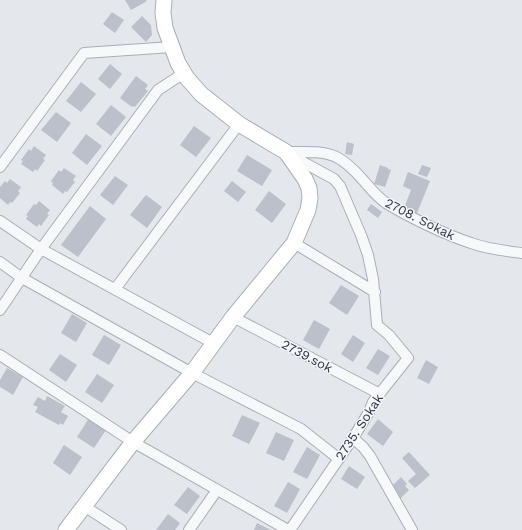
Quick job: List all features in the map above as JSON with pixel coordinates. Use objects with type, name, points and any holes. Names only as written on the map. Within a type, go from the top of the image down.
[{"type":"street","points":[[66,530],[133,442],[192,372],[233,317],[294,244],[308,210],[310,198],[309,188],[305,179],[286,152],[239,124],[201,94],[184,73],[165,28],[163,13],[164,0]]},
{"type":"street","points":[[0,167],[84,53],[172,47]]},
{"type":"street","points":[[0,310],[41,249],[158,90],[184,73]]},
{"type":"street","points":[[115,290],[239,124]]},
{"type":"street","name":"2708. Sokak","points":[[286,152],[319,152],[337,156],[351,166],[378,197],[400,210],[457,238],[473,244],[522,253]]},
{"type":"street","name":"2735. Sokak","points":[[286,152],[334,179],[340,186],[368,255],[375,292],[377,325],[389,334],[408,358],[373,402],[369,412],[353,438],[289,530]]},
{"type":"street","points":[[0,221],[41,249],[213,343]]},
{"type":"street","points":[[294,244],[375,292]]},
{"type":"street","points":[[0,262],[22,278],[192,372],[301,429],[339,459]]},
{"type":"street","name":"2739.sok","points":[[233,317],[380,394]]},
{"type":"street","points":[[0,355],[133,442],[289,530]]},
{"type":"street","points":[[353,438],[370,456],[412,530]]},
{"type":"street","points":[[189,530],[217,490]]},
{"type":"street","points":[[84,506],[121,530]]},
{"type":"building","points":[[125,0],[146,0],[147,1],[131,10]]},
{"type":"building","points":[[112,12],[124,20],[115,33],[103,24]]},
{"type":"building","points":[[142,16],[151,25],[152,35],[146,42],[131,27]]},
{"type":"building","points":[[110,64],[122,74],[110,89],[98,79]]},
{"type":"building","points":[[136,76],[148,85],[145,89],[148,91],[135,107],[132,107],[120,98]]},
{"type":"building","points":[[81,82],[96,94],[81,112],[66,101]]},
{"type":"building","points":[[111,105],[126,117],[111,136],[96,124]]},
{"type":"building","points":[[56,112],[71,123],[57,142],[41,130]]},
{"type":"building","points":[[194,126],[211,138],[196,157],[180,145]]},
{"type":"building","points":[[86,134],[102,146],[87,165],[72,153]]},
{"type":"building","points":[[347,142],[354,144],[352,155],[345,154]]},
{"type":"building","points":[[34,146],[46,155],[43,159],[45,160],[37,171],[35,169],[33,172],[21,164],[23,161],[21,160],[29,149],[31,151]]},
{"type":"building","points":[[247,155],[272,170],[262,186],[237,171]]},
{"type":"building","points":[[380,165],[391,170],[385,187],[374,184]]},
{"type":"building","points":[[422,165],[431,168],[427,177],[418,174]]},
{"type":"building","points":[[64,168],[76,176],[73,180],[75,182],[67,192],[65,191],[63,194],[52,185],[53,183],[51,181],[59,170],[61,172]]},
{"type":"building","points":[[408,172],[430,181],[417,213],[404,208],[411,190],[403,186]]},
{"type":"building","points":[[115,176],[128,185],[113,205],[100,195]]},
{"type":"building","points":[[10,179],[21,187],[18,191],[20,193],[12,203],[10,202],[8,205],[0,198],[0,187],[5,181],[7,183]]},
{"type":"building","points":[[232,181],[246,192],[238,202],[224,191]]},
{"type":"building","points":[[269,191],[286,204],[272,223],[255,210]]},
{"type":"building","points":[[146,195],[162,207],[147,228],[130,215]]},
{"type":"building","points":[[39,201],[50,210],[47,214],[49,215],[41,226],[39,224],[37,227],[26,219],[28,216],[26,215],[34,204],[36,205]]},
{"type":"building","points":[[371,204],[382,212],[378,218],[367,210]]},
{"type":"building","points":[[90,206],[106,219],[78,257],[61,245]]},
{"type":"building","points":[[341,285],[359,296],[347,315],[329,303]]},
{"type":"building","points":[[72,314],[87,323],[76,342],[61,333]]},
{"type":"building","points":[[314,320],[330,329],[319,349],[303,340]]},
{"type":"building","points":[[104,335],[121,345],[109,365],[92,355]]},
{"type":"building","points":[[353,335],[365,343],[353,362],[341,354]]},
{"type":"building","points":[[378,349],[390,356],[378,375],[366,368]]},
{"type":"building","points":[[60,354],[77,365],[66,382],[49,370]]},
{"type":"building","points":[[426,360],[438,367],[429,384],[417,378]]},
{"type":"building","points":[[7,368],[23,377],[13,395],[0,387],[0,380]]},
{"type":"building","points":[[97,374],[114,385],[102,403],[85,392]]},
{"type":"building","points":[[47,396],[65,406],[61,412],[68,416],[63,425],[60,423],[59,425],[35,412],[38,407],[33,405],[38,397],[45,401]]},
{"type":"building","points":[[242,415],[260,423],[249,444],[232,436]]},
{"type":"building","points":[[89,418],[106,430],[94,448],[77,437]]},
{"type":"building","points":[[378,419],[393,432],[383,446],[367,434]]},
{"type":"building","points":[[276,432],[294,440],[284,461],[266,453]]},
{"type":"building","points":[[64,445],[82,457],[70,475],[53,463]]},
{"type":"building","points":[[307,447],[320,455],[307,479],[293,472]]},
{"type":"building","points":[[409,452],[430,475],[415,488],[408,481],[416,474],[402,458]]},
{"type":"building","points":[[349,466],[365,477],[357,489],[341,479]]},
{"type":"building","points":[[401,477],[407,484],[405,486],[409,490],[400,499],[389,489]]},
{"type":"building","points":[[288,482],[300,489],[287,513],[274,506]]},
{"type":"building","points":[[188,487],[200,496],[187,514],[174,505]]},
{"type":"building","points":[[168,514],[180,523],[175,530],[156,530]]},
{"type":"building","points":[[257,523],[271,530],[254,530]]}]
